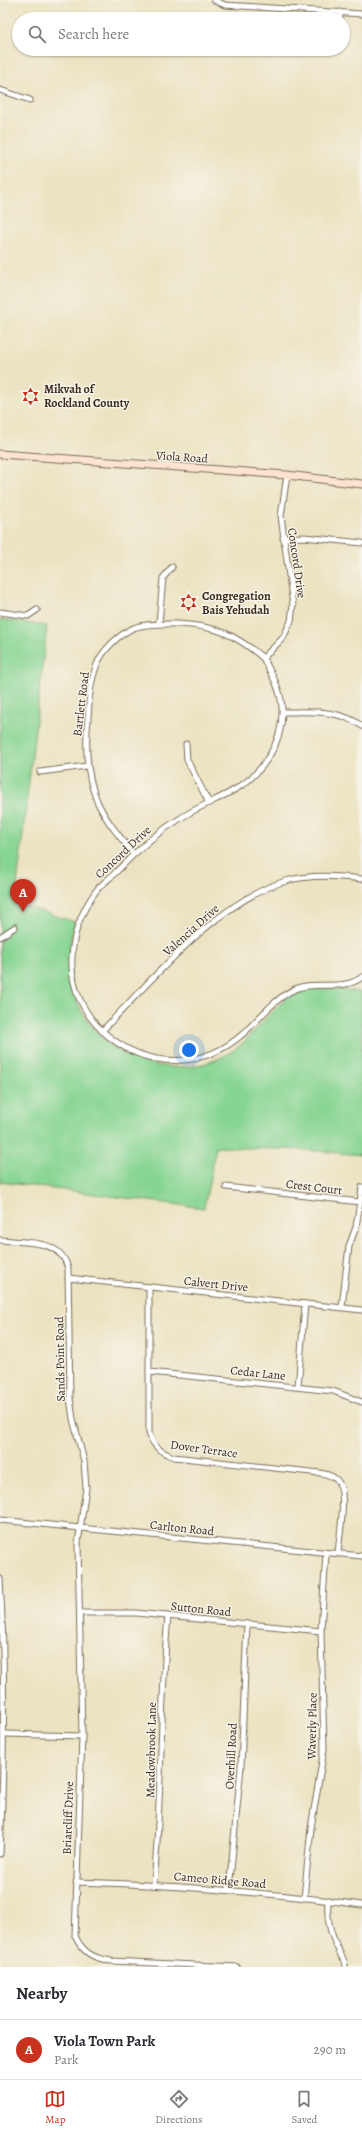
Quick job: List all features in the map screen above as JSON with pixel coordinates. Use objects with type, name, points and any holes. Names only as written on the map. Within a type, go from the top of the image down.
[{"type":"street","points":[[214,0],[225,5],[340,12]]},
{"type":"street","points":[[350,13],[362,14]]},
{"type":"street","points":[[0,90],[30,100]]},
{"type":"street","name":"Viola Road","points":[[0,454],[287,475],[362,484]]},
{"type":"street","name":"Concord Drive","points":[[287,475],[282,502],[283,538],[293,605],[291,622],[283,638],[263,658],[279,691],[283,712],[280,733],[270,755],[259,771],[240,787],[209,803],[160,832],[133,853],[117,872],[96,890],[82,914],[75,936],[72,957],[73,978],[86,1011],[102,1031],[120,1046],[147,1058],[168,1062],[206,1056],[225,1048],[244,1033],[281,996],[291,991],[311,984],[342,985],[357,981],[362,977]]},
{"type":"street","points":[[283,538],[304,537],[362,543]]},
{"type":"street","points":[[159,623],[162,578],[172,567]]},
{"type":"street","points":[[0,612],[28,616],[37,610]]},
{"type":"street","name":"Bartlett Road","points":[[133,853],[113,828],[97,801],[87,766],[86,736],[90,690],[96,666],[104,652],[117,639],[136,628],[159,623],[217,629],[242,641],[263,658]]},
{"type":"street","points":[[283,712],[336,714],[351,719],[362,726]]},
{"type":"street","points":[[186,744],[187,760],[209,803]]},
{"type":"street","points":[[40,772],[87,766]]},
{"type":"street","name":"Valencia Drive","points":[[102,1031],[173,959],[222,913],[253,894],[287,881],[317,876],[362,879]]},
{"type":"street","points":[[0,937],[15,927]]},
{"type":"street","name":"Crest Court","points":[[226,1187],[360,1202]]},
{"type":"street","points":[[342,1308],[349,1246],[356,1227],[362,1188]]},
{"type":"street","name":"Sands Point Road","points":[[0,1240],[42,1244],[55,1249],[65,1260],[68,1278],[70,1398],[74,1426],[84,1461],[86,1488],[80,1528]]},
{"type":"street","name":"Calvert Drive","points":[[68,1278],[362,1310]]},
{"type":"street","name":"Dover Terrace","points":[[149,1287],[149,1432],[154,1446],[164,1454],[174,1457],[320,1473],[334,1478],[340,1483],[342,1494],[338,1554]]},
{"type":"street","points":[[298,1387],[305,1304]]},
{"type":"street","name":"Cedar Lane","points":[[149,1372],[333,1391],[362,1402]]},
{"type":"street","name":"Carlton Road","points":[[0,1520],[362,1556]]},
{"type":"street","name":"Briarcliff Drive","points":[[80,1528],[78,1543],[82,1736],[74,1936],[80,1947],[92,1956],[111,1961],[237,1967]]},
{"type":"street","name":"Waverly Place","points":[[304,1898],[311,1828],[324,1749],[321,1631],[326,1553]]},
{"type":"street","points":[[0,1579],[4,1636],[5,1734],[1,1791],[0,1854]]},
{"type":"street","name":"Sutton Road","points":[[80,1613],[136,1613],[321,1631]]},
{"type":"street","name":"Meadowbrook Lane","points":[[154,1884],[159,1829],[160,1727],[168,1616]]},
{"type":"street","name":"Overhill Road","points":[[230,1890],[241,1767],[247,1624]]},
{"type":"street","points":[[5,1734],[82,1736]]},
{"type":"street","name":"Cameo Ridge Road","points":[[76,1882],[154,1884],[230,1890],[362,1905]]},
{"type":"street","points":[[328,1900],[328,1925],[344,1961],[345,1967]]},
{"type":"green space","points":[[0,619],[47,626],[15,903],[75,922],[70,948],[70,973],[76,997],[87,1020],[101,1037],[118,1050],[137,1060],[158,1065],[179,1067],[200,1064],[221,1058],[246,1040],[278,1006],[294,993],[302,990],[323,988],[362,992],[362,1155],[305,1150],[216,1147],[204,1208],[0,1182]]},
{"type":"place","name":"Mikvah of Rockland County","points":[[31,396]]},
{"type":"place","name":"Congregation Bais Yehudah","points":[[189,603]]},
{"type":"place","name":"Viola Town Park","points":[[23,912]]}]
